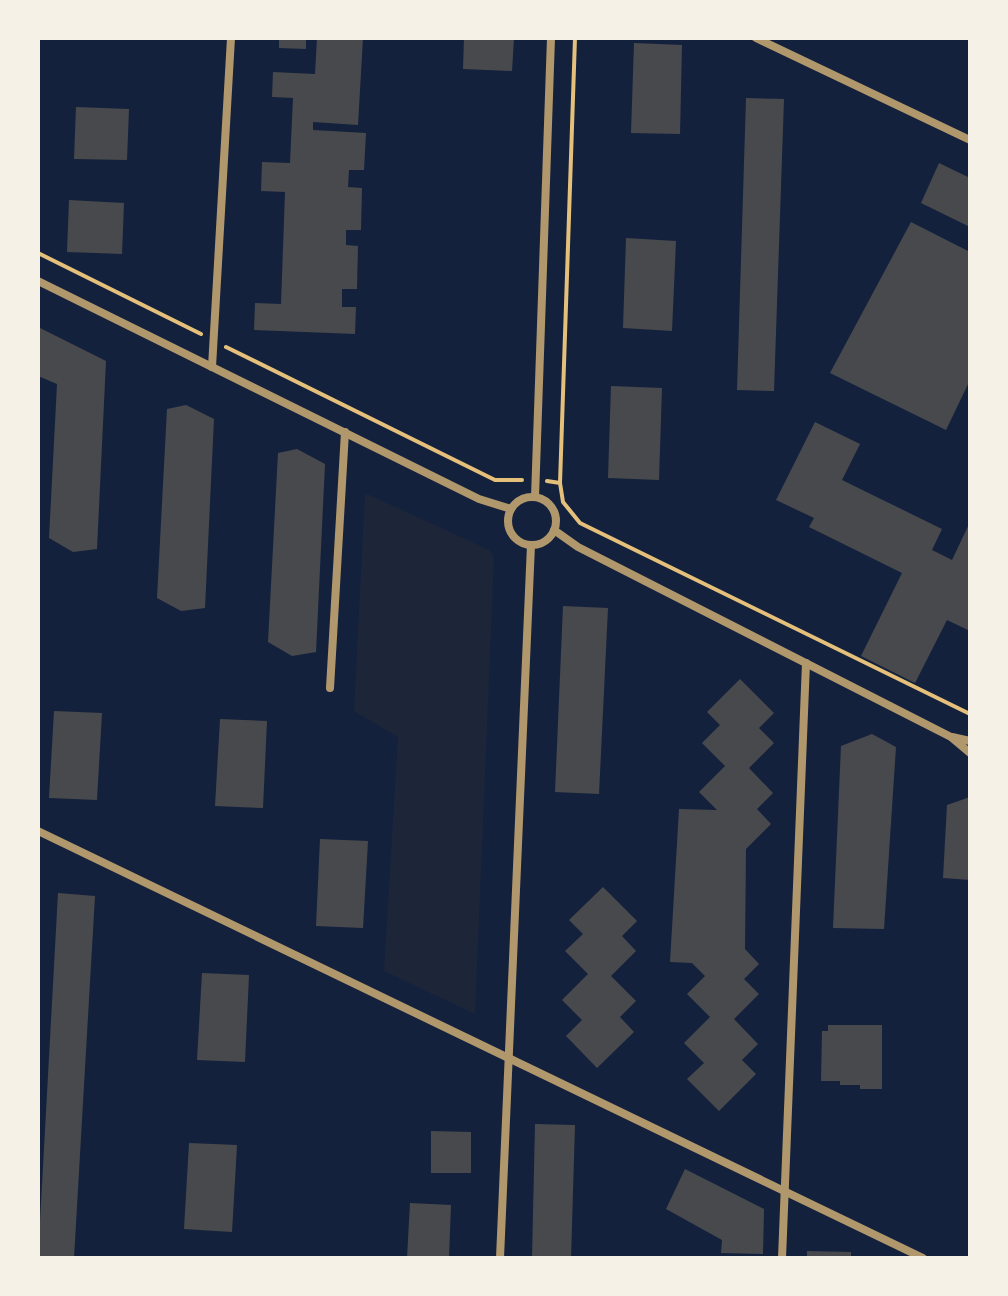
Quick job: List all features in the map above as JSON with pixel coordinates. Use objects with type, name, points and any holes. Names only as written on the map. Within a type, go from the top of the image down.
[{"type":"street","points":[[212,367],[231,38]]},
{"type":"street","points":[[535,497],[551,38]]},
{"type":"street","points":[[756,38],[970,140]]},
{"type":"street","points":[[38,281],[479,499],[511,509]]},
{"type":"street","points":[[330,688],[345,432]]},
{"type":"street","points":[[535,497],[552,508],[556,519],[554,530],[543,543],[531,545],[520,542],[510,530],[511,509],[524,499],[535,497]]},
{"type":"street","points":[[554,530],[578,547],[951,737],[970,753]]},
{"type":"street","points":[[500,1258],[531,545]]},
{"type":"street","points":[[782,1258],[806,663]]},
{"type":"street","points":[[951,737],[970,741]]},
{"type":"street","points":[[38,831],[923,1258]]},
{"type":"path","points":[[575,38],[560,483],[563,502],[580,523],[970,714]]},
{"type":"path","points":[[38,253],[495,480],[560,483]]},
{"type":"shaded area","points":[[365,493],[489,550],[494,557],[475,1014],[384,971],[398,737],[354,711]]},
{"type":"building","points":[[279,38],[306,38],[306,49],[279,48]]},
{"type":"building","points":[[317,38],[363,38],[358,125],[313,122],[313,130],[366,133],[364,170],[349,170],[348,187],[362,188],[361,230],[346,230],[346,245],[358,246],[357,289],[342,289],[342,307],[356,307],[355,334],[254,330],[255,303],[281,304],[285,192],[261,191],[262,162],[290,163],[293,98],[272,97],[273,72],[315,74]]},
{"type":"building","points":[[464,38],[514,38],[512,71],[463,69]]},
{"type":"building","points":[[634,43],[682,45],[680,134],[631,133]]},
{"type":"building","points":[[746,98],[784,99],[774,391],[737,390]]},
{"type":"building","points":[[76,107],[129,109],[127,160],[74,159]]},
{"type":"building","points":[[939,163],[970,178],[970,227],[921,203]]},
{"type":"building","points":[[69,200],[124,203],[122,254],[67,252]]},
{"type":"building","points":[[911,222],[970,252],[970,380],[946,430],[830,373]]},
{"type":"building","points":[[626,238],[676,241],[672,331],[623,328]]},
{"type":"building","points":[[38,327],[106,361],[97,549],[73,552],[49,538],[57,384],[38,376]]},
{"type":"building","points":[[611,386],[662,388],[659,480],[608,478]]},
{"type":"building","points":[[186,405],[214,419],[205,608],[181,611],[157,598],[167,409]]},
{"type":"building","points":[[815,422],[860,444],[842,480],[942,529],[932,550],[952,560],[970,522],[970,631],[947,620],[915,683],[861,656],[902,573],[809,527],[814,518],[776,500]]},
{"type":"building","points":[[297,449],[325,464],[316,652],[292,656],[268,642],[278,453]]},
{"type":"building","points":[[563,606],[608,608],[599,794],[555,792]]},
{"type":"building","points":[[740,679],[774,713],[759,728],[774,743],[749,768],[773,793],[757,809],[771,824],[746,849],[745,949],[759,964],[744,979],[759,994],[734,1019],[758,1044],[742,1060],[756,1074],[719,1111],[687,1079],[704,1063],[684,1043],[710,1017],[687,994],[705,976],[692,963],[670,962],[679,809],[717,810],[699,792],[725,766],[702,743],[720,725],[707,712]]},
{"type":"building","points":[[54,711],[102,713],[97,800],[49,798]]},
{"type":"building","points":[[220,719],[267,721],[263,808],[215,806]]},
{"type":"building","points":[[872,734],[896,747],[884,929],[833,928],[841,746]]},
{"type":"building","points":[[970,797],[970,880],[943,878],[947,805]]},
{"type":"building","points":[[320,839],[368,841],[363,928],[316,926]]},
{"type":"building","points":[[603,887],[637,921],[622,936],[636,951],[611,976],[636,1001],[620,1017],[634,1032],[597,1068],[566,1036],[582,1020],[562,1000],[588,974],[565,951],[583,934],[569,920]]},
{"type":"building","points":[[58,893],[95,896],[74,1258],[38,1258]]},
{"type":"building","points":[[202,973],[249,975],[245,1062],[197,1060]]},
{"type":"building","points":[[828,1025],[882,1025],[882,1089],[860,1089],[860,1085],[821,1081],[822,1031],[828,1031]]},
{"type":"building","points":[[535,1124],[575,1125],[571,1258],[532,1258]]},
{"type":"building","points":[[431,1131],[471,1132],[471,1173],[431,1173]]},
{"type":"building","points":[[189,1143],[237,1145],[232,1232],[184,1229]]},
{"type":"building","points":[[685,1169],[764,1209],[763,1254],[721,1253],[722,1240],[666,1209]]},
{"type":"building","points":[[410,1203],[451,1205],[449,1258],[407,1258]]},
{"type":"building","points":[[807,1251],[851,1252],[851,1258],[807,1258]]}]
